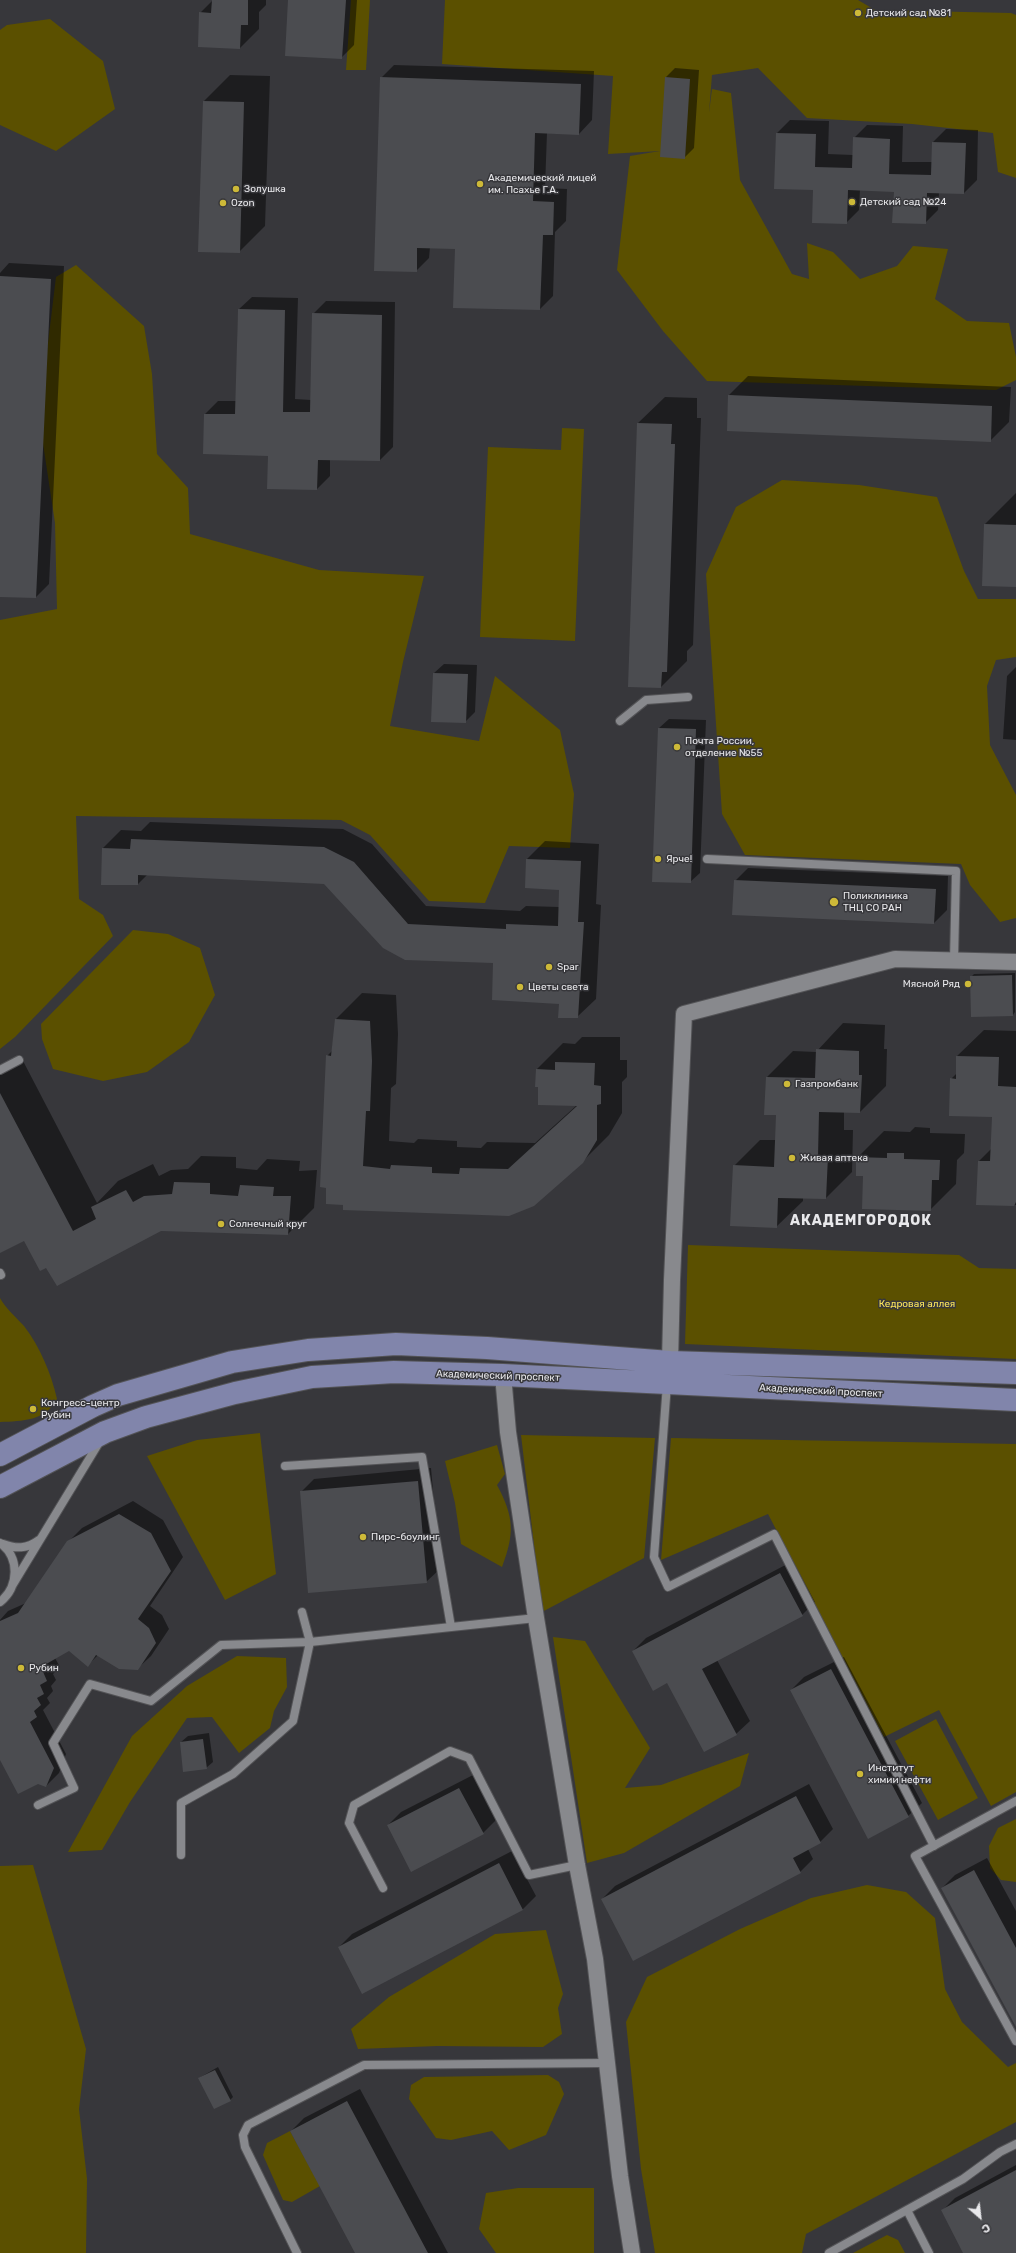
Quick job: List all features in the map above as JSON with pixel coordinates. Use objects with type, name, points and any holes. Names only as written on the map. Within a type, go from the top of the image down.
[{"type":"main road","points":[[0,1455],[93,1406],[140,1388],[232,1362],[308,1350],[396,1344],[487,1348],[670,1362],[1016,1373]]},
{"type":"main road","points":[[667,1384],[670,1362]]},
{"type":"main road","name":"Академический проспект","points":[[0,1487],[105,1432],[193,1403],[312,1377],[394,1372],[503,1375],[1016,1400]]},
{"type":"main road","points":[[93,1406],[105,1432]]},
{"type":"street","points":[[670,1362],[672,1280],[684,1014],[895,959],[1016,962]]},
{"type":"street","points":[[503,1375],[508,1432],[536,1618],[577,1866],[595,1959],[620,2176],[632,2253]]},
{"type":"lane","points":[[620,721],[646,700],[688,697]]},
{"type":"lane","points":[[707,859],[956,871],[954,960]]},
{"type":"lane","points":[[0,1070],[19,1060]]},
{"type":"lane","points":[[667,1384],[654,1557],[668,1587],[774,1534],[934,1846]]},
{"type":"lane","points":[[0,1602],[12,1586],[105,1432]]},
{"type":"lane","points":[[285,1466],[422,1456],[451,1627]]},
{"type":"lane","points":[[1,1544],[13,1548],[23,1547],[32,1544],[42,1537]]},
{"type":"lane","points":[[1,1544],[10,1553],[14,1564],[15,1575],[12,1586]]},
{"type":"lane","points":[[182,1855],[182,1803],[233,1774],[293,1721],[310,1642],[302,1612]]},
{"type":"lane","points":[[38,1804],[74,1788],[53,1743],[90,1684],[151,1701],[221,1645],[310,1642],[536,1618]]},
{"type":"lane","points":[[383,1888],[349,1823],[354,1805],[450,1751],[469,1758],[529,1875],[577,1866]]},
{"type":"lane","points":[[1016,1801],[915,1856],[1016,2041]]},
{"type":"lane","points":[[297,2253],[244,2147],[242,2135],[248,2125],[364,2065],[607,2063]]},
{"type":"lane","points":[[829,2253],[963,2179],[1000,2152],[1016,2144]]},
{"type":"lane","points":[[907,2210],[929,2253]]},
{"type":"green space","points":[[351,0],[370,0],[366,70],[346,70]]},
{"type":"green space","points":[[445,0],[858,0],[875,10],[1011,13],[1016,15],[1016,178],[998,172],[993,133],[912,124],[807,118],[758,68],[712,75],[709,113],[712,89],[731,93],[740,180],[792,274],[809,279],[807,243],[833,252],[860,279],[897,266],[913,246],[948,249],[935,299],[967,321],[1009,323],[1016,357],[1016,380],[996,390],[707,381],[663,331],[617,270],[630,156],[660,151],[608,154],[613,76],[442,64]]},
{"type":"green space","points":[[50,19],[103,61],[115,109],[56,151],[0,125],[0,30],[7,25]]},
{"type":"green space","points":[[76,265],[144,326],[152,374],[157,454],[188,488],[190,534],[319,570],[424,576],[403,662],[390,726],[479,741],[495,676],[560,730],[574,794],[570,848],[509,846],[485,903],[429,901],[370,835],[341,820],[76,816],[79,899],[103,915],[113,936],[15,1037],[0,1049],[0,620],[57,609],[55,523],[39,417],[56,277]]},
{"type":"green space","points":[[562,428],[584,429],[575,641],[480,637],[488,447],[561,450]]},
{"type":"green space","points":[[782,480],[859,485],[937,497],[964,571],[978,599],[1016,599],[1016,657],[996,660],[987,686],[990,745],[1016,795],[1016,918],[1000,922],[970,885],[961,864],[745,855],[722,814],[706,574],[736,507]]},
{"type":"green space","points":[[133,930],[168,934],[200,948],[215,995],[189,1042],[147,1072],[103,1081],[53,1069],[42,1039],[41,1024]]},
{"type":"green space","name":"Кедровая аллея","points":[[688,1245],[959,1255],[979,1268],[1016,1269],[1016,1359],[685,1344]]},
{"type":"green space","points":[[0,1298],[30,1334],[44,1361],[55,1389],[57,1399],[46,1412],[40,1416],[25,1420],[0,1422]]},
{"type":"green space","points":[[260,1433],[276,1574],[225,1600],[147,1456],[197,1440]]},
{"type":"green space","points":[[521,1435],[655,1438],[644,1558],[542,1612]]},
{"type":"green space","points":[[671,1438],[1016,1444],[1016,1792],[991,1806],[939,1710],[884,1737],[768,1514],[661,1560]]},
{"type":"green space","points":[[497,1445],[505,1474],[497,1485],[507,1507],[511,1525],[511,1535],[502,1567],[461,1544],[455,1503],[445,1461]]},
{"type":"green space","points":[[553,1637],[585,1641],[650,1748],[625,1788],[661,1785],[749,1753],[740,1786],[624,1853],[587,1863]]},
{"type":"green space","points":[[237,1656],[286,1658],[287,1687],[274,1711],[270,1728],[239,1753],[212,1717],[187,1718],[130,1802],[102,1850],[68,1852],[132,1736],[187,1686]]},
{"type":"green space","points":[[936,1719],[978,1798],[938,1820],[895,1741]]},
{"type":"green space","points":[[1016,1819],[1016,1882],[1001,1880],[990,1868],[989,1846],[998,1828]]},
{"type":"green space","points":[[33,1865],[86,2049],[79,2109],[87,2179],[86,2253],[0,2253],[0,1866]]},
{"type":"green space","points":[[867,1885],[906,1892],[935,1918],[945,1989],[962,2022],[1008,2067],[1016,2063],[1016,2122],[806,2234],[802,2253],[655,2253],[641,2169],[626,2022],[647,1977],[740,1929],[811,1898]]},
{"type":"green space","points":[[546,1930],[563,1994],[558,2008],[562,2034],[543,2047],[438,2046],[358,2049],[351,2029],[389,1997],[495,1934]]},
{"type":"green space","points":[[548,2075],[559,2082],[564,2094],[546,2135],[509,2150],[492,2131],[451,2140],[436,2138],[409,2099],[411,2085],[424,2077]]},
{"type":"green space","points":[[290,2131],[320,2186],[292,2202],[283,2200],[263,2155],[267,2143]]},
{"type":"green space","points":[[518,2188],[594,2188],[594,2253],[496,2253],[479,2229],[486,2193]]},
{"type":"green space","points":[[887,2235],[898,2240],[905,2253],[853,2253]]},
{"type":"building","points":[[212,0],[248,0],[248,25],[241,25],[240,49],[198,47],[199,12],[211,13]]},
{"type":"building","points":[[288,0],[346,0],[342,59],[285,56]]},
{"type":"building","name":"Академический лицей им. Псахье Г.А.","points":[[380,77],[581,84],[579,135],[535,133],[533,201],[554,202],[553,235],[543,235],[540,310],[453,308],[455,249],[417,248],[417,272],[374,271]]},
{"type":"building","points":[[665,77],[690,79],[685,159],[660,157]]},
{"type":"building","points":[[203,101],[244,102],[240,253],[198,252]]},
{"type":"building","points":[[776,133],[816,134],[815,167],[852,168],[853,137],[890,139],[889,174],[931,175],[932,142],[966,143],[964,194],[927,193],[926,224],[892,223],[894,192],[848,190],[847,224],[812,223],[813,190],[774,189]]},
{"type":"building","points":[[0,276],[51,279],[36,598],[0,597]]},
{"type":"building","points":[[238,309],[285,310],[283,412],[310,412],[312,313],[382,315],[380,461],[318,460],[317,490],[267,489],[268,456],[203,454],[204,414],[235,414]]},
{"type":"building","points":[[728,395],[992,406],[991,442],[727,431]]},
{"type":"building","points":[[637,423],[672,424],[671,444],[675,444],[667,672],[662,672],[661,688],[628,687]]},
{"type":"building","points":[[984,524],[1016,525],[1016,587],[982,586]]},
{"type":"building","points":[[433,673],[468,674],[466,723],[431,722]]},
{"type":"building","points":[[658,728],[696,729],[691,883],[652,882]]},
{"type":"building","points":[[131,839],[324,847],[354,862],[408,924],[506,929],[506,924],[558,926],[559,890],[525,888],[526,859],[581,861],[578,922],[584,922],[578,1018],[558,1018],[559,1004],[492,1000],[493,963],[405,960],[383,948],[324,884],[138,875],[138,885],[101,885],[102,848],[130,849]]},
{"type":"building","name":"Поликлиника ТНЦ СО РАН","points":[[734,880],[936,889],[934,924],[732,915]]},
{"type":"building","points":[[1012,975],[1013,1016],[971,1017],[970,976]]},
{"type":"building","points":[[335,1019],[370,1021],[372,1061],[370,1111],[366,1111],[363,1166],[390,1169],[391,1165],[432,1167],[432,1173],[459,1174],[460,1168],[508,1169],[577,1106],[538,1105],[538,1087],[535,1087],[536,1069],[555,1070],[555,1062],[595,1063],[594,1085],[601,1086],[601,1104],[597,1105],[597,1140],[583,1163],[534,1206],[509,1216],[343,1210],[343,1205],[326,1204],[326,1188],[320,1187],[326,1055],[331,1056]]},
{"type":"building","points":[[816,1049],[859,1051],[859,1075],[862,1075],[860,1113],[819,1112],[818,1156],[828,1156],[826,1199],[778,1198],[777,1228],[730,1226],[733,1165],[774,1167],[776,1115],[764,1115],[766,1077],[815,1078]]},
{"type":"building","points":[[956,1056],[999,1057],[998,1086],[1016,1087],[1016,1202],[1014,1206],[976,1205],[978,1161],[990,1161],[992,1117],[949,1116],[950,1078],[956,1079]]},
{"type":"building","points":[[0,1093],[73,1231],[96,1219],[91,1207],[126,1190],[133,1202],[144,1196],[172,1194],[174,1182],[210,1183],[210,1194],[238,1196],[240,1185],[274,1187],[273,1196],[291,1196],[288,1235],[161,1231],[57,1286],[46,1268],[40,1271],[24,1241],[0,1253]]},
{"type":"building","points":[[887,1153],[904,1153],[904,1159],[940,1160],[939,1180],[932,1180],[931,1211],[862,1209],[863,1176],[856,1176],[856,1157],[887,1158]]},
{"type":"building","name":"Пирс-боулинг","points":[[418,1481],[427,1583],[308,1593],[300,1491]]},
{"type":"building","name":"Рубин","points":[[119,1514],[151,1533],[171,1571],[138,1619],[149,1628],[156,1643],[138,1670],[119,1669],[96,1655],[88,1667],[69,1651],[41,1667],[47,1681],[40,1685],[44,1694],[37,1698],[41,1705],[34,1711],[37,1717],[30,1722],[54,1768],[46,1787],[38,1784],[18,1794],[0,1760],[0,1621],[18,1613],[67,1541]]},
{"type":"building","points":[[780,1573],[803,1616],[702,1669],[737,1735],[704,1752],[667,1683],[653,1691],[632,1651]]},
{"type":"building","points":[[831,1669],[909,1817],[868,1839],[790,1690]]},
{"type":"building","points":[[203,1739],[207,1769],[183,1772],[180,1742]]},
{"type":"building","points":[[459,1788],[484,1834],[411,1872],[387,1825]]},
{"type":"building","points":[[796,1796],[821,1843],[793,1858],[801,1873],[633,1961],[601,1899]]},
{"type":"building","points":[[499,1863],[523,1910],[362,1994],[338,1947]]},
{"type":"building","points":[[974,1870],[1016,1948],[1016,2027],[941,1888]]},
{"type":"building","points":[[215,2070],[231,2101],[214,2109],[198,2078]]},
{"type":"building","points":[[347,2101],[428,2253],[355,2253],[290,2131]]},
{"type":"building","points":[[1016,2170],[1016,2253],[963,2253],[941,2210]]},
{"type":"place","name":"Детский сад №81","points":[[858,13]]},
{"type":"place","name":"Академический лицей им. Псахье Г.А.","points":[[480,184]]},
{"type":"place","name":"Золушка","points":[[236,189]]},
{"type":"place","name":"Детский сад №24","points":[[852,202]]},
{"type":"place","name":"Ozon","points":[[223,203]]},
{"type":"place","name":"Почта России, отделение №55","points":[[677,747]]},
{"type":"place","name":"Ярче!","points":[[658,859]]},
{"type":"place","name":"Поликлиника ТНЦ СО РАН","points":[[834,902]]},
{"type":"place","name":"Spar","points":[[549,967]]},
{"type":"place","name":"Мясной Ряд","points":[[968,984]]},
{"type":"place","name":"Цветы света","points":[[520,987]]},
{"type":"place","name":"Газпромбанк","points":[[787,1084]]},
{"type":"place","name":"Живая аптека","points":[[792,1158]]},
{"type":"place","name":"Солнечный круг","points":[[221,1224]]},
{"type":"place","name":"Конгресс-центр Рубин","points":[[33,1409]]},
{"type":"place","name":"Пирс-боулинг","points":[[363,1537]]},
{"type":"place","name":"Рубин","points":[[21,1668]]},
{"type":"place","name":"Институт химии нефти","points":[[860,1774]]},
{"type":"district","name":"АКАДЕМГОРОДОК","points":[[861,1221]]}]
